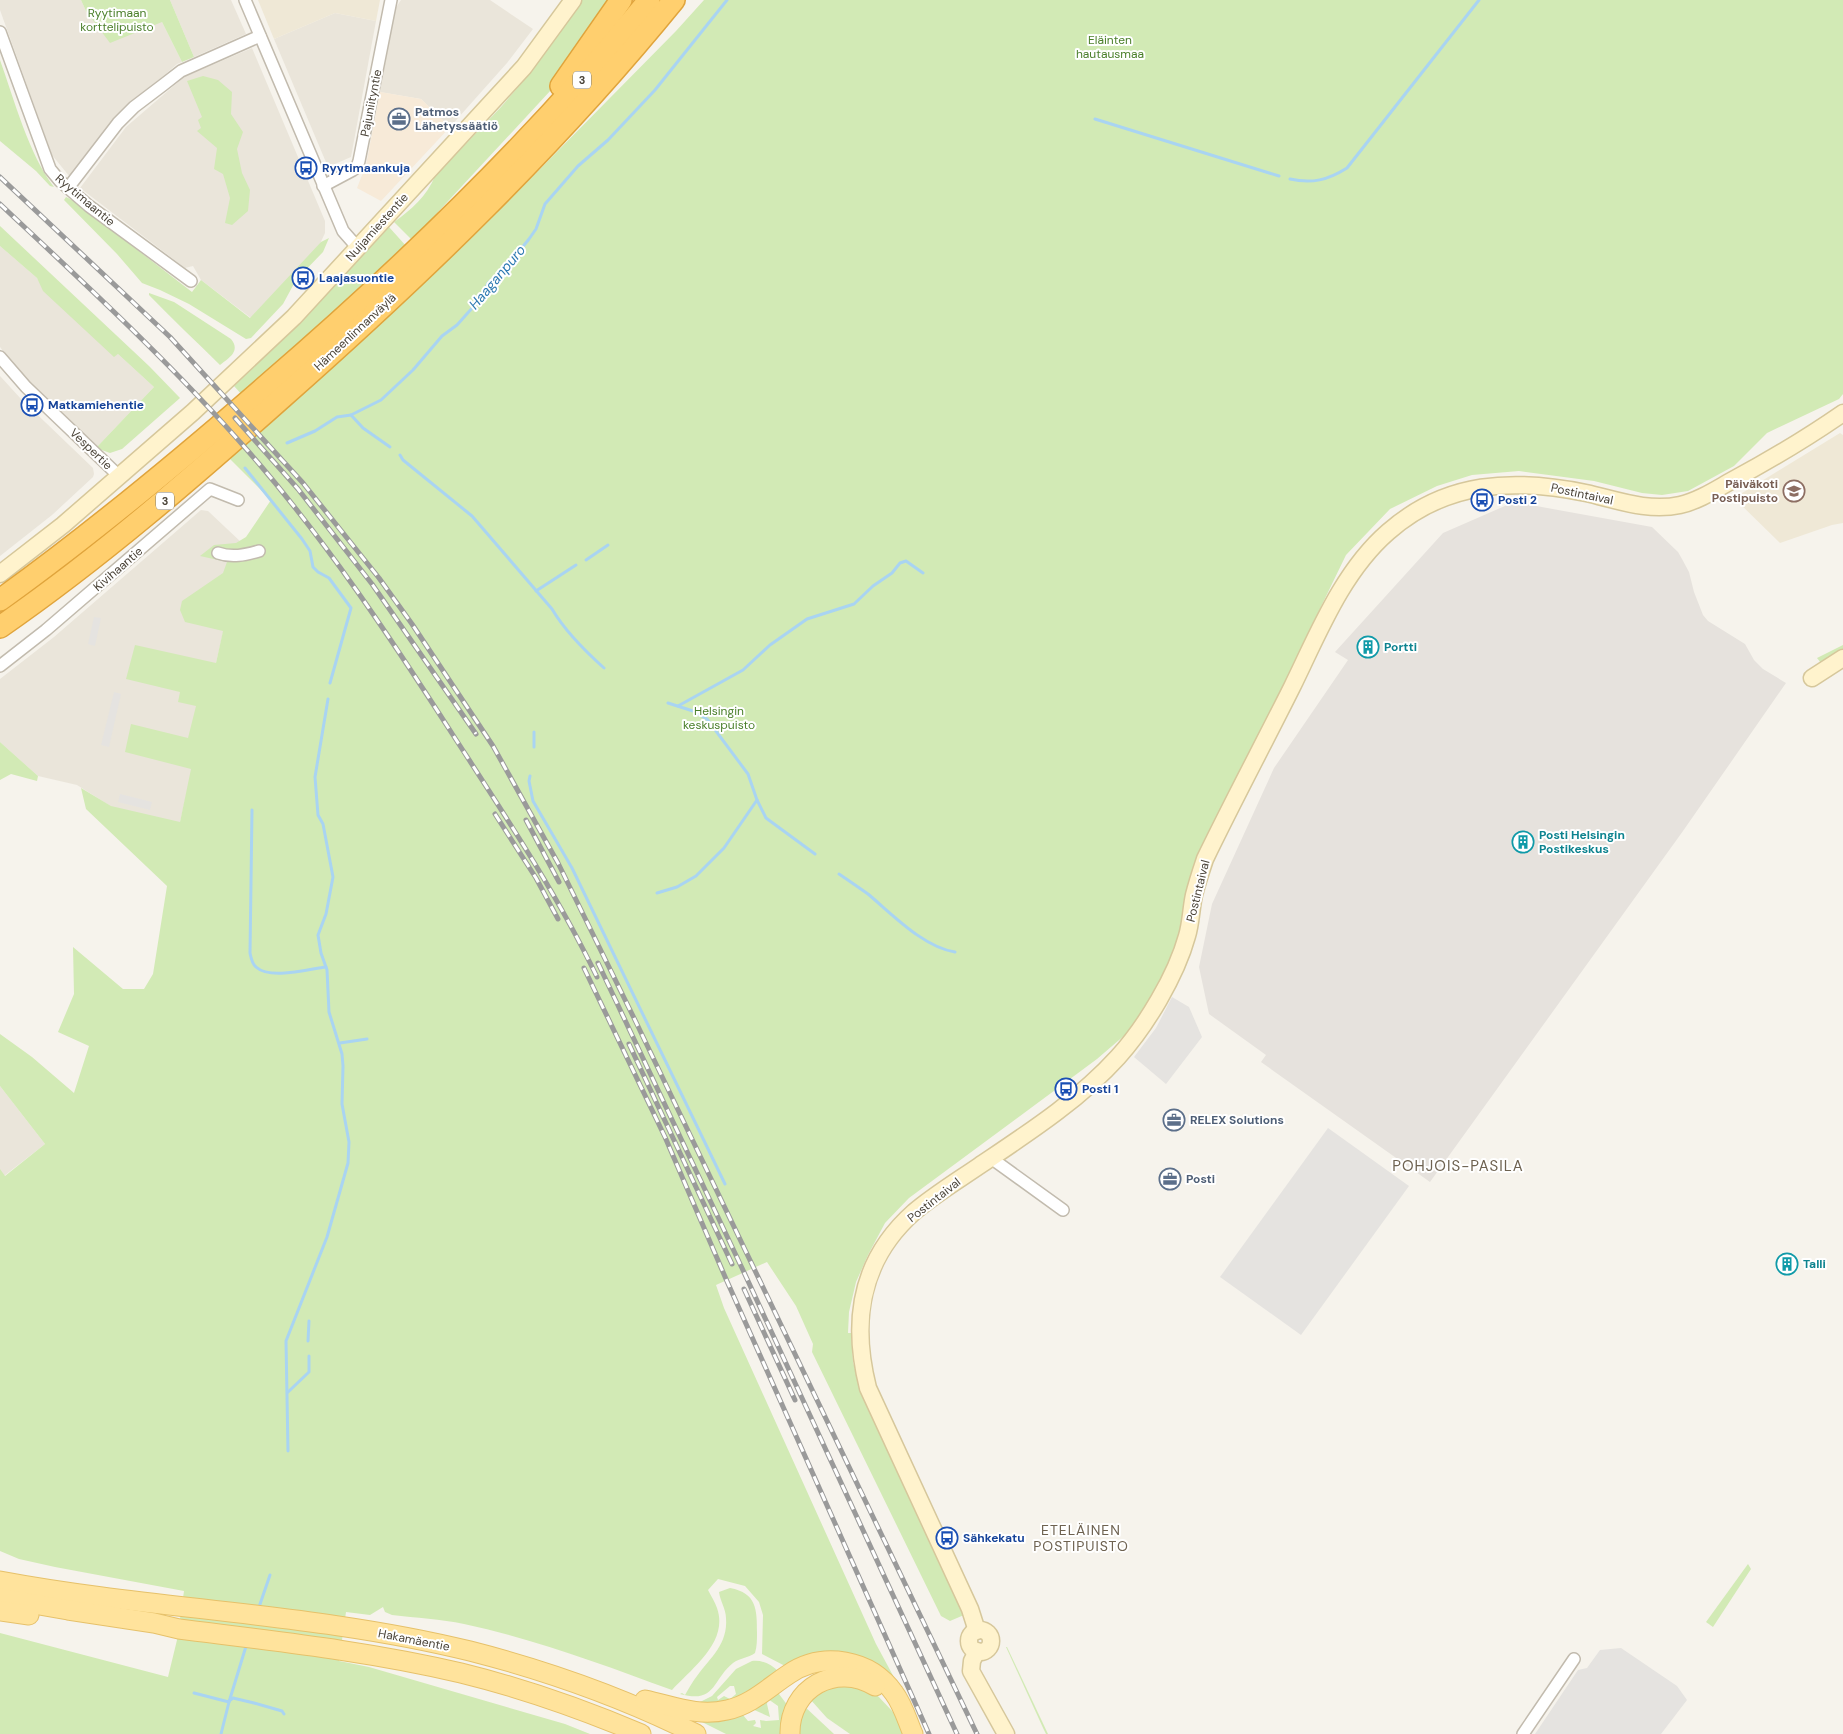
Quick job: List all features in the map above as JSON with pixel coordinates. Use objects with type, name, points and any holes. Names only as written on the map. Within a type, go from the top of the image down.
[{"type":"highway","points":[[511,156],[620,0]]},
{"type":"highway","name":"Hämeenlinnanväylä","points":[[0,600],[60,557],[206,438],[303,354],[409,258],[562,104],[649,0]]},
{"type":"highway","name":"Hämeenlinnanväylä","points":[[0,627],[74,573],[174,493],[316,368],[423,270],[525,168],[598,89],[674,0]]},
{"type":"highway","points":[[598,89],[654,42],[691,0]]},
{"type":"main road","name":"Hakamäentie","points":[[0,1569],[86,1586],[119,1598]]},
{"type":"main road","name":"Hakamäentie","points":[[0,1580],[85,1595],[343,1627],[469,1651],[526,1667],[624,1700],[696,1734]]},
{"type":"main road","name":"Hakamäentie","points":[[0,1598],[154,1623],[179,1629],[340,1650],[460,1673],[580,1709],[625,1730],[640,1734]]},
{"type":"main road","name":"Hakamäentie","points":[[0,1611],[151,1631],[179,1629]]},
{"type":"main road","points":[[624,1700],[644,1700],[691,1712],[719,1712],[748,1702],[797,1669],[816,1662],[848,1662],[864,1667],[891,1688],[900,1703],[912,1731]]},
{"type":"main road","points":[[790,1734],[790,1724],[795,1708],[811,1687],[824,1680],[847,1676],[863,1680],[884,1693],[896,1706],[912,1731]]},
{"type":"street","points":[[245,0],[342,231],[358,248]]},
{"type":"street","name":"Pajuniityntie","points":[[323,186],[353,170],[360,161],[391,0]]},
{"type":"street","name":"Nuijamiestentie","points":[[119,476],[261,350],[358,248],[524,67],[572,0]]},
{"type":"street","name":"Ryytimaantie","points":[[0,32],[50,170],[89,206],[191,281]]},
{"type":"street","points":[[68,188],[118,123],[163,85],[181,71],[260,36]]},
{"type":"street","name":"Vespertie","points":[[0,357],[26,387],[119,476]]},
{"type":"street","name":"Postintaival","points":[[1006,1734],[971,1671],[972,1661],[977,1651],[971,1647],[971,1635],[977,1631],[970,1609],[868,1388],[860,1354],[860,1318],[867,1283],[882,1249],[913,1213],[1088,1088],[1119,1056],[1143,1024],[1171,976],[1182,952],[1188,934],[1199,878],[1205,859],[1220,828],[1342,591],[1366,556],[1387,533],[1419,510],[1441,500],[1476,489],[1503,485],[1522,484],[1548,487],[1648,508],[1680,505],[1698,499],[1777,456],[1843,413]]},
{"type":"street","points":[[0,574],[64,525],[119,476]]},
{"type":"street","name":"Kivihaantie","points":[[0,666],[46,630],[210,489],[238,500]]},
{"type":"street","points":[[218,553],[227,556],[238,556],[260,550]]},
{"type":"street","points":[[1812,678],[1843,658]]},
{"type":"street","points":[[991,1158],[1064,1210]]},
{"type":"street","points":[[1523,1734],[1574,1659]]},
{"type":"shaded area","points":[[0,0],[81,0],[86,11],[162,22],[182,62],[177,64],[116,117],[70,177],[52,155],[0,10]]},
{"type":"shaded area","points":[[170,0],[231,0],[246,34],[194,57]]},
{"type":"shaded area","points":[[258,0],[380,0],[376,21],[335,13],[274,39]]},
{"type":"shaded area","points":[[401,0],[490,0],[533,29],[507,63],[450,127],[421,99],[380,92],[395,9]]},
{"type":"shaded area","points":[[335,13],[376,21],[351,157],[328,167],[274,39]]},
{"type":"shaded area","points":[[252,48],[325,221],[325,233],[318,248],[251,318],[201,280],[193,266],[185,268],[80,188],[126,127],[184,77]]},
{"type":"shaded area","points":[[380,92],[421,99],[450,127],[381,201],[357,188],[366,165]]},
{"type":"shaded area","points":[[0,246],[37,278],[44,291],[114,356],[118,354],[154,387],[96,448],[19,372],[0,347]]},
{"type":"shaded area","points":[[0,376],[21,399],[93,468],[94,474],[52,515],[0,556]]},
{"type":"shaded area","name":"Päiväkoti Postipuisto","points":[[1840,433],[1843,435],[1843,523],[1780,543],[1734,498]]},
{"type":"shaded area","points":[[1514,502],[1652,527],[1678,552],[1689,572],[1703,615],[1708,621],[1745,644],[1754,660],[1763,669],[1786,683],[1683,831],[1430,1182],[1261,1062],[1266,1055],[1209,1014],[1199,967],[1212,904],[1274,768],[1348,660],[1335,652],[1443,533]]},
{"type":"shaded area","points":[[201,510],[208,511],[243,544],[171,862],[120,812],[77,785],[38,776],[0,742],[0,679],[54,637]]},
{"type":"shaded area","points":[[94,617],[101,618],[95,646],[88,644]]},
{"type":"shaded area","points":[[114,692],[121,694],[109,747],[101,745]]},
{"type":"shaded area","points":[[120,794],[152,802],[150,810],[118,802]]},
{"type":"shaded area","points":[[1172,997],[1189,1007],[1202,1037],[1166,1084],[1134,1057],[1156,1028]]},
{"type":"shaded area","points":[[0,1086],[45,1144],[0,1179]]},
{"type":"shaded area","points":[[1328,1128],[1409,1186],[1301,1335],[1220,1277]]},
{"type":"shaded area","points":[[1621,1648],[1677,1686],[1687,1700],[1661,1734],[1535,1734],[1578,1670],[1587,1668],[1600,1650]]},
{"type":"green space","name":"Ryytimaan korttelipuisto","points":[[81,0],[170,0],[194,57],[182,62],[162,22],[110,43],[86,11]]},
{"type":"green space","points":[[582,0],[613,0],[551,90],[412,240],[394,222],[418,202],[428,190],[435,176],[501,107],[531,72]]},
{"type":"green space","name":"Helsingin keskuspuisto","points":[[704,0],[1843,0],[1843,394],[1839,399],[1767,433],[1734,466],[1688,491],[1662,495],[1642,493],[1594,481],[1519,471],[1472,475],[1437,486],[1390,509],[1346,555],[1220,815],[1189,885],[1180,932],[1167,969],[1148,1006],[1133,1028],[1097,1059],[909,1198],[885,1223],[856,1282],[849,1312],[848,1333],[851,1333],[853,1362],[863,1398],[964,1615],[950,1621],[941,1616],[812,1352],[813,1344],[796,1306],[767,1262],[716,1285],[724,1308],[876,1644],[903,1694],[888,1674],[787,1667],[762,1654],[763,1615],[759,1602],[745,1586],[718,1579],[708,1590],[716,1606],[719,1620],[718,1632],[706,1654],[672,1690],[569,1653],[491,1630],[446,1621],[392,1615],[385,1612],[383,1607],[370,1615],[346,1612],[339,1661],[369,1667],[565,1724],[590,1734],[0,1734],[0,1633],[168,1677],[177,1640],[184,1591],[55,1567],[19,1559],[0,1551],[0,1169],[5,1176],[45,1144],[0,1086],[0,1034],[32,1057],[74,1093],[89,1046],[58,1032],[74,994],[73,947],[123,989],[144,989],[153,974],[167,886],[86,809],[81,788],[111,806],[180,822],[191,769],[125,752],[131,724],[188,738],[196,706],[178,702],[180,692],[126,679],[135,645],[216,663],[223,631],[185,622],[180,610],[182,601],[223,573],[227,562],[200,556],[214,545],[236,543],[246,537],[271,500],[229,458],[417,289],[536,173],[676,31]]},
{"type":"green space","points":[[0,60],[30,143],[45,174],[54,187],[50,186],[36,171],[0,141]]},
{"type":"green space","points":[[203,76],[218,80],[232,92],[231,114],[243,132],[237,149],[242,173],[250,190],[248,211],[232,225],[225,223],[230,198],[223,174],[214,169],[217,148],[197,131],[201,128],[198,120],[202,117],[187,81]]},
{"type":"green space","points":[[66,197],[74,201],[192,292],[201,280],[250,318],[321,242],[329,238],[323,252],[296,280],[283,304],[251,338],[246,339],[189,304],[142,283],[117,254],[64,200]]},
{"type":"green space","points":[[0,226],[149,366],[180,398],[122,449],[110,453],[96,448],[154,387],[118,354],[114,357],[43,291],[37,278],[0,246]]},
{"type":"green space","points":[[389,227],[407,247],[243,396],[234,386],[301,321]]},
{"type":"green space","points":[[149,293],[174,302],[231,339],[235,347],[233,354],[220,365]]},
{"type":"green space","points":[[1843,645],[1843,651],[1821,663],[1817,658]]},
{"type":"green space","points":[[0,742],[38,776],[37,781],[11,774],[0,780]]},
{"type":"green space","points":[[1748,1564],[1751,1569],[1713,1627],[1706,1622]]},
{"type":"green space","points":[[730,1588],[739,1590],[750,1598],[756,1610],[757,1645],[755,1653],[733,1663],[707,1693],[701,1696],[685,1695],[718,1650],[724,1635],[726,1615],[719,1592]]},
{"type":"green space","points":[[1007,1647],[1048,1734],[1044,1730]]},
{"type":"green space","points":[[752,1661],[760,1661],[767,1663],[779,1672],[750,1693],[716,1707],[698,1703],[712,1696],[736,1669]],"holes":[[[730,1686],[734,1686],[736,1694],[730,1699],[724,1696],[718,1700],[717,1697]]]},
{"type":"green space","points":[[841,1682],[876,1694],[894,1713],[906,1734],[850,1734],[827,1718],[810,1699],[827,1685]]},
{"type":"green space","points":[[776,1690],[788,1706],[784,1734],[726,1734],[694,1718]],"holes":[[[768,1699],[778,1706],[779,1720],[760,1720],[761,1728],[753,1726],[756,1723],[755,1720],[748,1721],[743,1715],[752,1709],[770,1717],[767,1704]]]},
{"type":"green space","points":[[804,1706],[834,1734],[796,1734]]},
{"type":"waterway","name":"Haaganpuro","points":[[287,443],[315,431],[337,417],[351,415],[381,400],[413,370],[442,336],[457,325],[482,297],[488,283],[508,265],[529,239],[536,229],[545,204],[578,166],[608,140],[655,90],[727,0]]},
{"type":"waterway","points":[[1290,179],[1320,180],[1347,168],[1479,0]]},
{"type":"waterway","points":[[1095,119],[1279,176]]},
{"type":"waterway","points":[[351,415],[363,428],[390,447]]},
{"type":"waterway","points":[[400,455],[403,460],[472,516],[552,609],[569,633],[604,668]]},
{"type":"waterway","points":[[245,468],[302,539],[310,551],[313,567],[329,578],[351,608],[330,683]]},
{"type":"waterway","points":[[586,560],[608,545]]},
{"type":"waterway","points":[[678,706],[743,670],[770,645],[807,619],[854,604],[873,586],[892,573],[900,563],[906,561],[923,573]]},
{"type":"waterway","points":[[536,591],[576,565]]},
{"type":"waterway","points":[[288,1451],[286,1341],[327,1237],[348,1163],[349,1142],[342,1104],[342,1054],[329,1012],[327,970],[321,953],[318,935],[326,914],[333,877],[323,824],[318,815],[315,777],[328,699]]},
{"type":"waterway","points":[[668,703],[693,711],[707,719],[748,774],[757,800],[766,818],[815,854]]},
{"type":"waterway","points":[[534,732],[534,747]]},
{"type":"waterway","points":[[530,776],[529,781],[533,801],[572,868],[725,1184]]},
{"type":"waterway","points":[[657,893],[677,887],[696,876],[724,848],[757,800]]},
{"type":"waterway","points":[[252,810],[250,953],[253,963],[262,971],[270,973],[290,973],[326,967]]},
{"type":"waterway","points":[[839,874],[868,894],[908,929],[931,944],[955,952]]},
{"type":"waterway","points":[[340,1043],[367,1039]]},
{"type":"waterway","points":[[308,1341],[309,1321]]},
{"type":"waterway","points":[[288,1392],[309,1372],[309,1356]]},
{"type":"waterway","points":[[258,1610],[270,1575]]},
{"type":"waterway","points":[[229,1702],[247,1643]]},
{"type":"waterway","points":[[194,1693],[229,1702],[221,1734]]},
{"type":"waterway","points":[[229,1701],[233,1698],[282,1711],[284,1714]]},
{"type":"railway","points":[[0,177],[170,337],[303,483],[379,578],[493,746],[558,863],[634,1018],[977,1734]]},
{"type":"railway","points":[[0,204],[127,324],[219,418],[304,519],[381,625],[491,794],[547,884],[597,977]]},
{"type":"railway","points":[[235,418],[298,489],[372,584],[476,734]]},
{"type":"railway","points":[[495,814],[536,878],[558,919]]},
{"type":"railway","points":[[526,820],[559,882]]},
{"type":"railway","points":[[598,963],[742,1268],[957,1734]]},
{"type":"railway","points":[[584,968],[665,1137],[726,1279],[929,1734]]},
{"type":"railway","points":[[629,1044],[732,1264]]},
{"type":"railway","points":[[744,1289],[795,1400]]},
{"type":"place","name":"Patmos Lähetyssäätiö","points":[[399,119]]},
{"type":"place","name":"Ryytimaankuja","points":[[306,168]]},
{"type":"place","name":"Laajasuontie","points":[[303,278]]},
{"type":"place","name":"Matkamiehentie","points":[[32,405]]},
{"type":"place","name":"Päiväkoti Postipuisto","points":[[1794,491]]},
{"type":"place","name":"Posti 2","points":[[1482,500]]},
{"type":"place","name":"Portti","points":[[1368,647]]},
{"type":"place","name":"Posti Helsingin Postikeskus","points":[[1523,842]]},
{"type":"place","name":"Posti 1","points":[[1066,1089]]},
{"type":"place","name":"RELEX Solutions","points":[[1174,1120]]},
{"type":"place","name":"Posti","points":[[1170,1179]]},
{"type":"place","name":"Talli","points":[[1787,1264]]},
{"type":"place","name":"Sähkekatu","points":[[947,1538]]},
{"type":"district","name":"POHJOIS-PASILA","points":[[1458,1166]]},
{"type":"district","name":"ETELÄINEN POSTIPUISTO","points":[[1081,1538]]},
{"type":"park label","name":"Eläinten hautausmaa","points":[[1110,47]]}]
